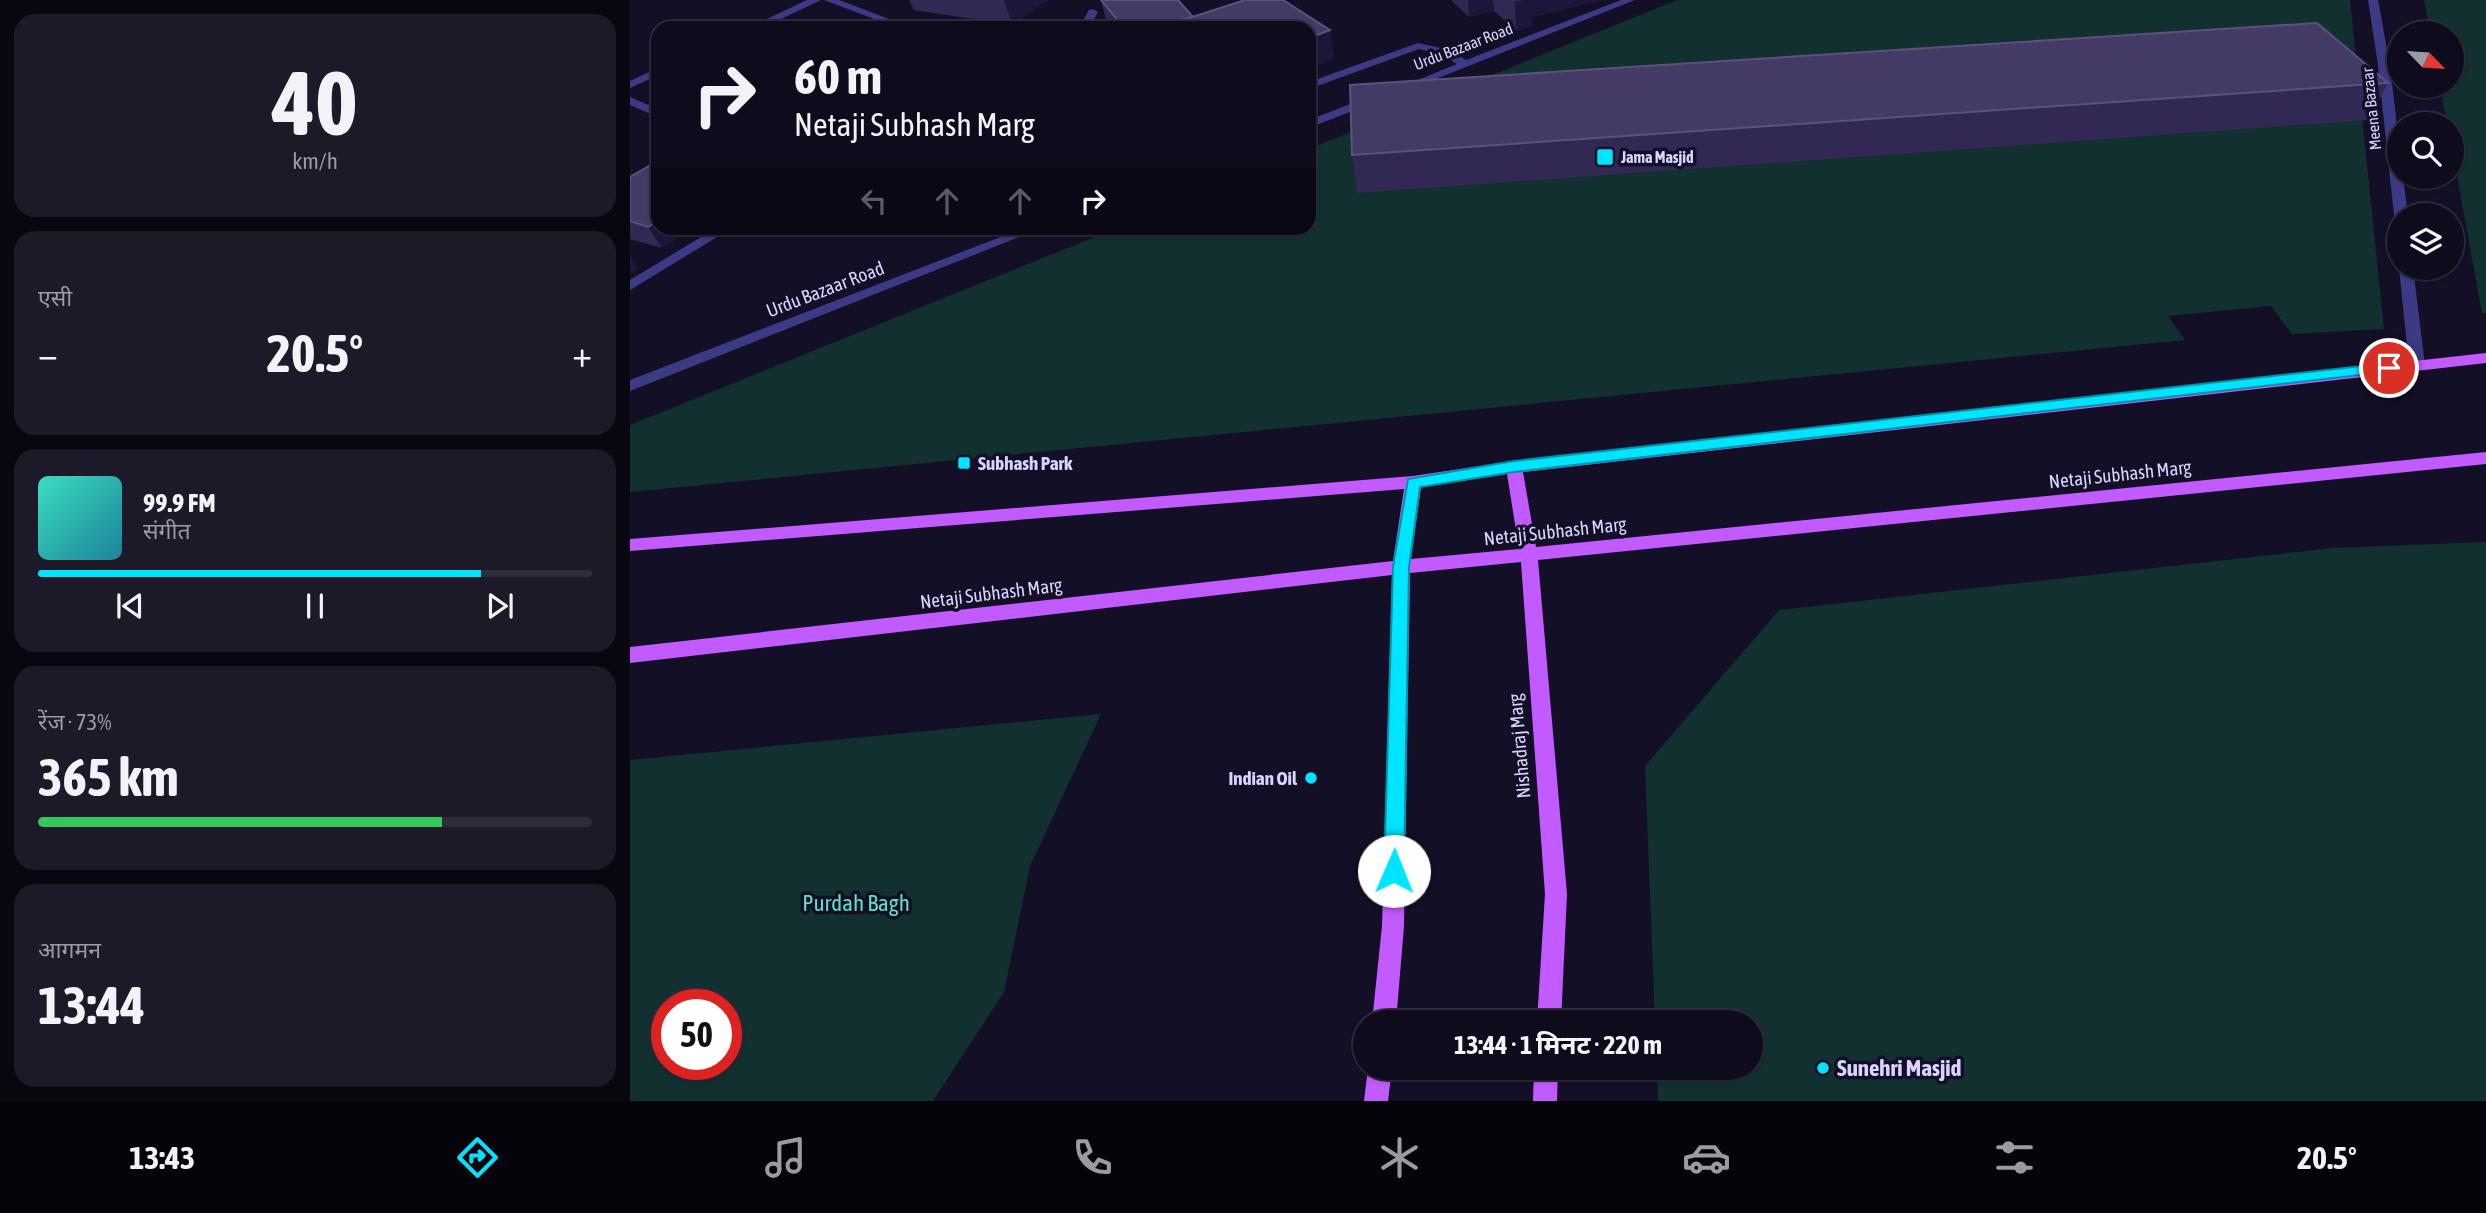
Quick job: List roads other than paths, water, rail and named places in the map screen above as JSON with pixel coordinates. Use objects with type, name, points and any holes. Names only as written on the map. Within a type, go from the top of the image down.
[{"type":"main road","points":[[630,545],[1413,482],[1514,467],[2486,358]]},
{"type":"main road","name":"Netaji Subhash Marg","points":[[630,655],[1401,567],[2486,458]]},
{"type":"main road","name":"Nishadraj Marg","points":[[1514,467],[1529,554],[1556,894],[1550,1010]]},
{"type":"main road","points":[[1385,1010],[1393,926],[1401,567],[1413,482]]},
{"type":"main road","points":[[1377,1101],[1379,1080]]},
{"type":"main road","points":[[1545,1101],[1546,1080]]},
{"type":"street","points":[[769,21],[816,0]]},
{"type":"street","points":[[829,0],[888,21]]},
{"type":"street","name":"Urdu Bazaar Road","points":[[1316,121],[1630,0]]},
{"type":"street","name":"Meena Bazaar","points":[[2373,0],[2385,65],[2400,203]]},
{"type":"street","points":[[1088,21],[1093,12]]},
{"type":"street","points":[[1316,83],[1409,47],[1432,47],[1465,64]]},
{"type":"street","points":[[630,85],[651,74]]},
{"type":"street","points":[[630,101],[651,110]]},
{"type":"street","points":[[630,286],[714,235]]},
{"type":"street","name":"Urdu Bazaar Road","points":[[630,386],[1017,235]]},
{"type":"street","points":[[2407,280],[2417,365]]},
{"type":"place","name":"Jama Masjid","points":[[1605,157]]},
{"type":"place","name":"Subhash Park","points":[[964,463]]},
{"type":"place","name":"Indian Oil","points":[[1311,778]]},
{"type":"place","name":"Sunehri Masjid","points":[[1823,1068]]},
{"type":"park label","name":"Purdah Bagh","points":[[856,903]]}]
